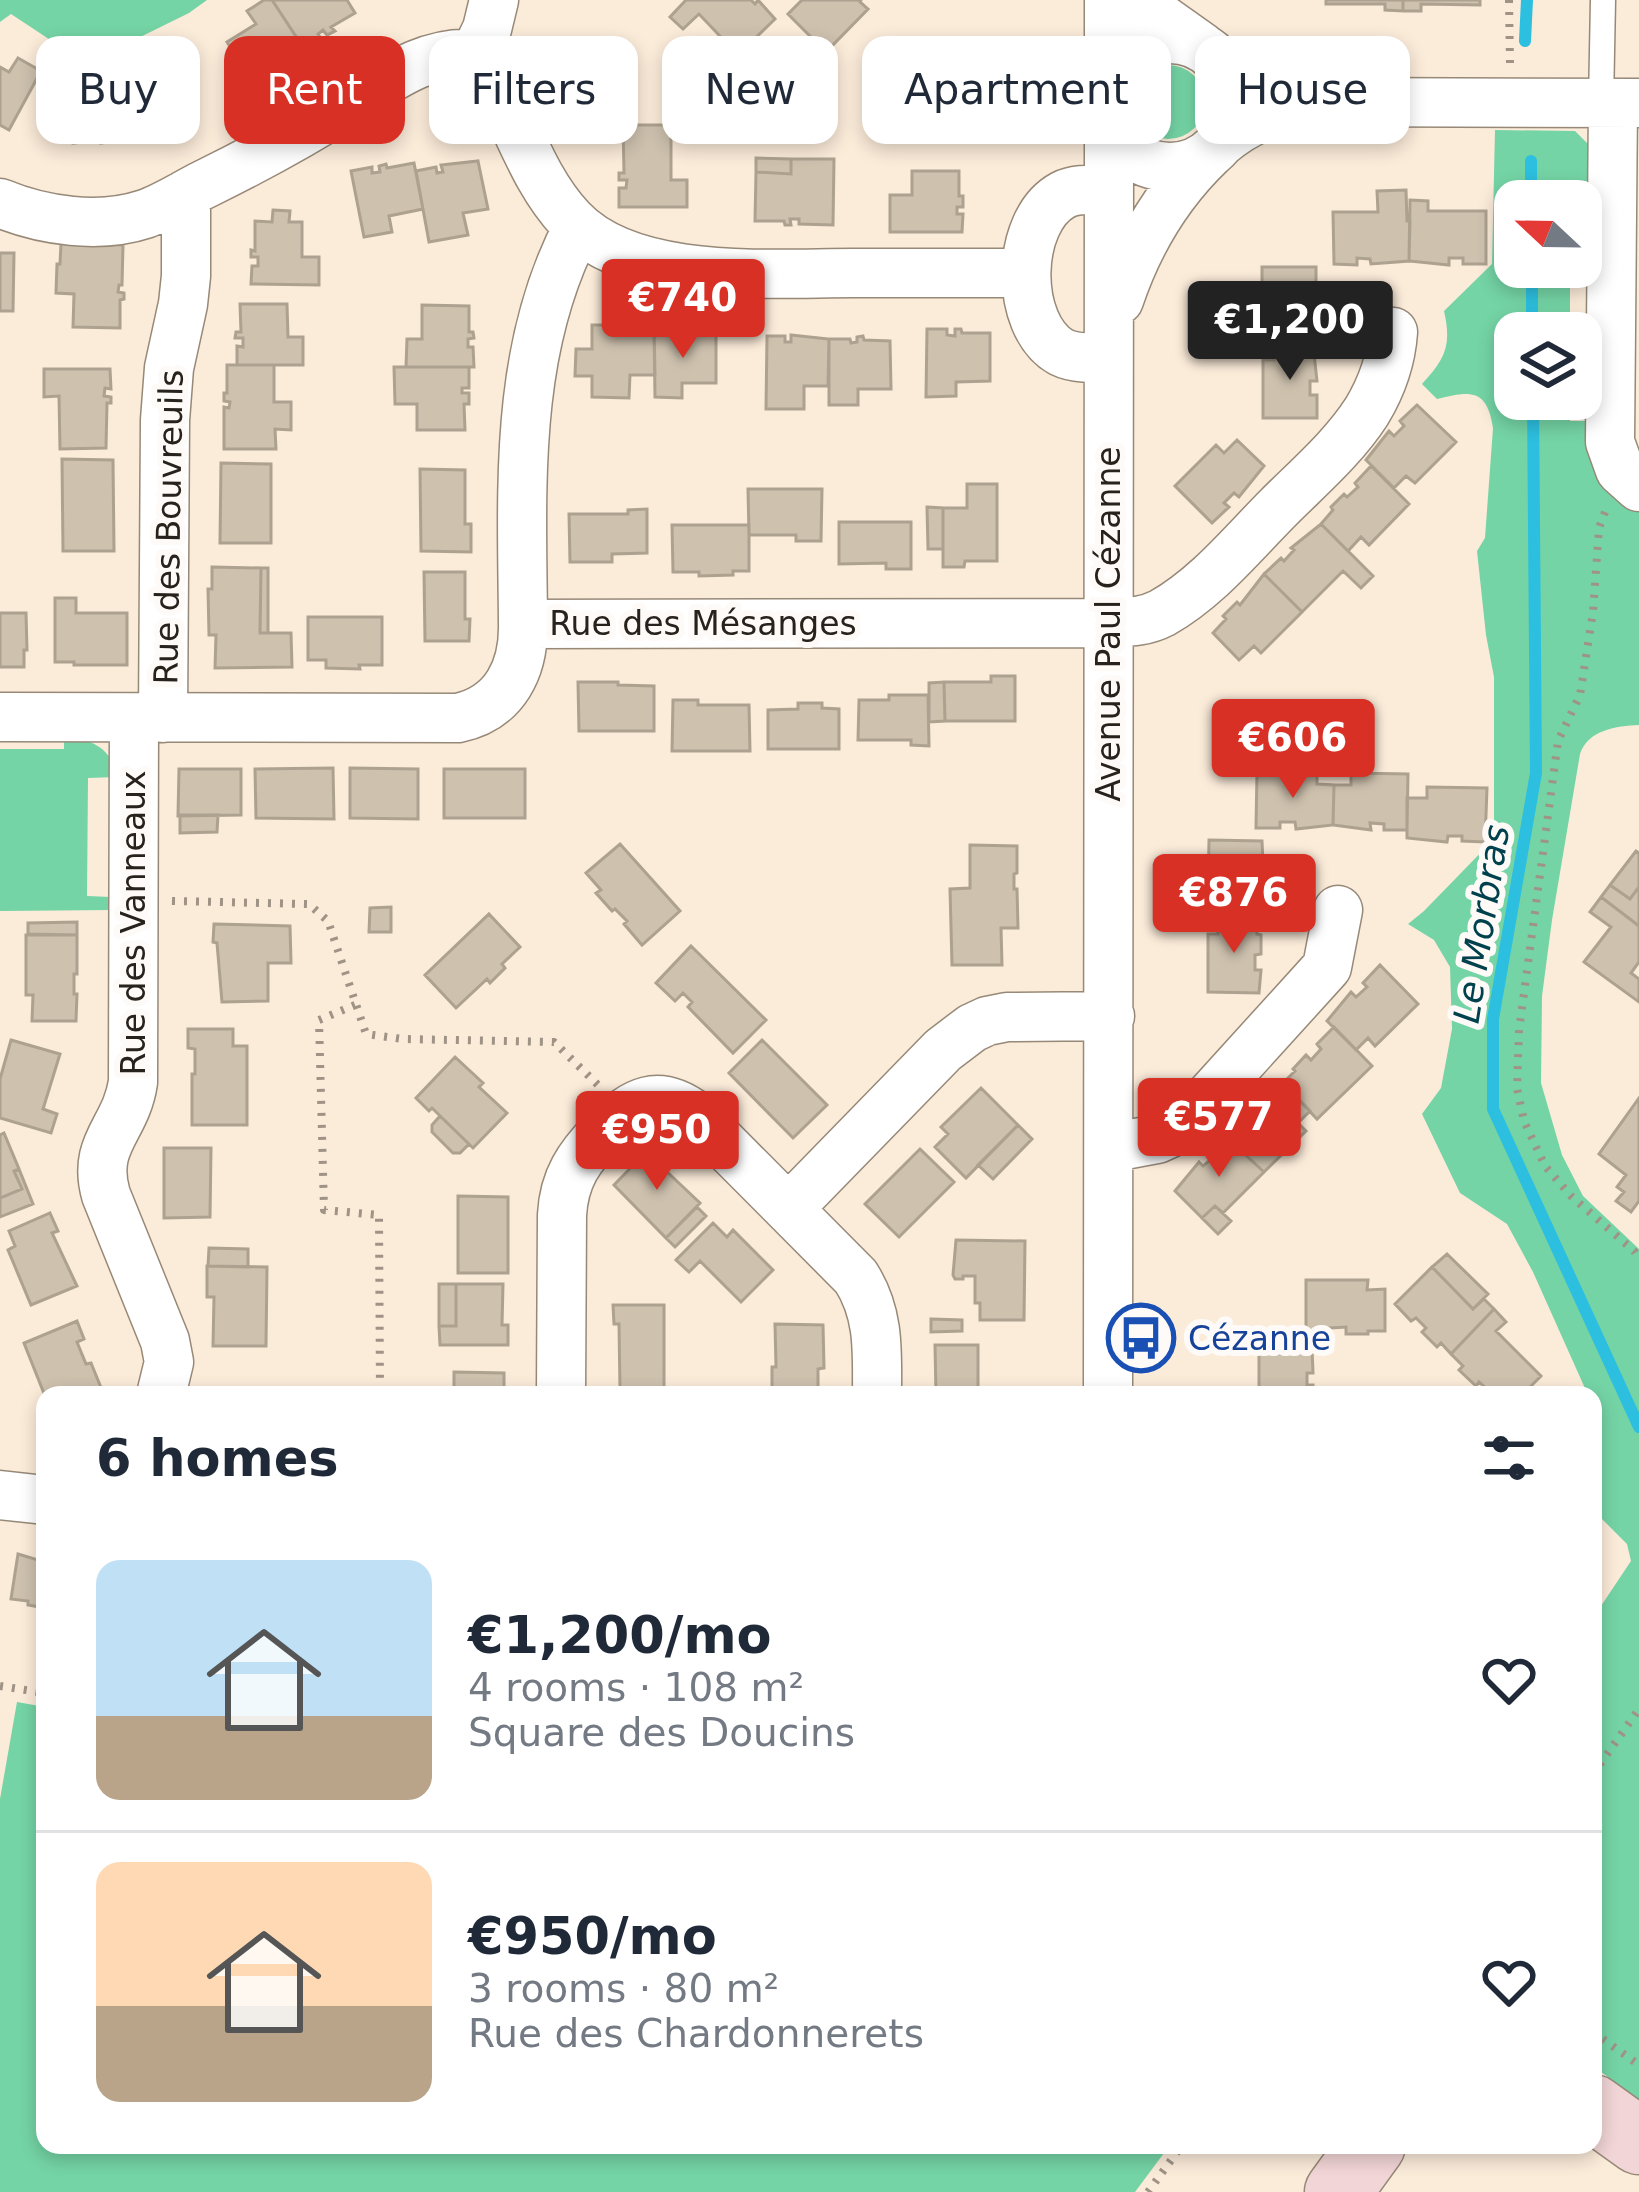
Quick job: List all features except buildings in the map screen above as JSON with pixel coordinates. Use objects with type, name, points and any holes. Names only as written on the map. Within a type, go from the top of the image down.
[{"type":"main road","points":[[1602,2114],[1639,2141]]},
{"type":"main road","points":[[1338,2192],[1365,2154]]},
{"type":"street","points":[[484,36],[494,0]]},
{"type":"street","name":"Avenue Paul Cézanne","points":[[1109,0],[1109,36]]},
{"type":"street","points":[[1144,0],[1195,42]]},
{"type":"street","points":[[0,203],[39,216],[97,220],[146,214],[288,142],[429,60]]},
{"type":"street","points":[[1410,102],[1618,103],[1610,442],[1630,478]]},
{"type":"street","points":[[523,144],[536,172],[578,227],[623,253],[660,263],[751,273],[1026,273]]},
{"type":"street","name":"Avenue Paul Cézanne","points":[[1108,1386],[1109,144]]},
{"type":"street","points":[[1124,144],[1126,150],[1153,165],[1184,165],[1219,144]]},
{"type":"street","name":"Avenue Paul Cézanne","points":[[1107,357],[1119,298],[1141,245],[1180,186],[1216,147]]},
{"type":"street","points":[[1107,357],[1070,356],[1050,344],[1033,314],[1026,273],[1034,234],[1051,205],[1072,192],[1109,190]]},
{"type":"street","name":"Rue des Bouvreuils","points":[[149,718],[169,368],[187,269],[185,194]]},
{"type":"street","points":[[523,623],[522,446],[529,381],[550,296],[578,227]]},
{"type":"street","name":"Rue des Mésanges","points":[[0,717],[467,716],[495,702],[512,681],[523,623],[1147,620],[1190,593],[1357,425],[1380,386],[1393,332]]},
{"type":"street","name":"Rue des Vanneaux","points":[[149,718],[134,900],[133,1082],[124,1116],[103,1155],[101,1173],[165,1341],[168,1370],[164,1386]]},
{"type":"street","points":[[1109,1148],[1157,1139],[1181,1128],[1327,968],[1337,910]]},
{"type":"street","points":[[789,1208],[946,1047],[972,1028],[1003,1017],[1110,1016]]},
{"type":"street","points":[[561,1386],[564,1190],[577,1160],[625,1111],[651,1100],[686,1108],[846,1264],[868,1299],[878,1334],[877,1386]]},
{"type":"street","points":[[0,1495],[36,1499]]},
{"type":"lane","points":[[1604,0],[1618,103]]},
{"type":"path","points":[[1509,0],[1510,103]]},
{"type":"path","points":[[1630,478],[1599,528],[1580,694],[1558,741],[1519,1030],[1517,1088],[1524,1121],[1545,1166],[1639,1259]]},
{"type":"path","points":[[134,900],[309,904],[328,921],[366,1034],[554,1042],[625,1111]]},
{"type":"path","points":[[355,1005],[319,1020],[324,1210],[379,1215],[380,1386]]},
{"type":"path","points":[[0,1686],[36,1692]]},
{"type":"path","points":[[1602,1761],[1639,1709]]},
{"type":"path","points":[[1602,2038],[1639,2065]]},
{"type":"path","points":[[1148,2192],[1175,2154]]},
{"type":"green space","points":[[0,0],[207,0],[142,36],[44,36],[11,14],[0,22]]},
{"type":"green space","points":[[1171,65],[1194,76],[1195,127],[1171,139]]},
{"type":"green space","points":[[1495,130],[1575,131],[1591,147],[1597,180],[1494,180],[1494,288],[1570,288],[1570,312],[1494,312],[1494,420],[1596,421],[1639,507],[1639,725],[1596,735],[1580,754],[1542,996],[1541,1083],[1562,1155],[1583,1196],[1639,1249],[1639,2100],[1602,2073],[1602,1604],[1631,1561],[1627,1544],[1602,1519],[1602,1386],[1584,1386],[1507,1224],[1460,1193],[1422,1114],[1441,1088],[1452,1029],[1450,967],[1434,940],[1408,924],[1494,839],[1494,677],[1477,551],[1485,538],[1493,428],[1486,405],[1475,395],[1437,399],[1422,384],[1445,351],[1444,311],[1492,264]]},
{"type":"green space","points":[[64,735],[99,747],[110,758],[117,777],[88,778],[87,896],[111,897],[112,910],[0,911],[0,749],[64,749]]},
{"type":"green space","points":[[17,1702],[36,1705],[36,2154],[1163,2154],[1135,2192],[0,2192],[0,1799]]},
{"type":"waterway","name":"Le Morbras","points":[[1525,41],[1527,0]]},
{"type":"waterway","name":"Le Morbras","points":[[1531,161],[1531,180]]},
{"type":"waterway","name":"Le Morbras","points":[[1532,288],[1532,312]]},
{"type":"waterway","name":"Le Morbras","points":[[1533,420],[1536,773],[1493,1019],[1493,1109],[1639,1427]]},
{"type":"place","name":"Cézanne","points":[[1141,1338]]}]
